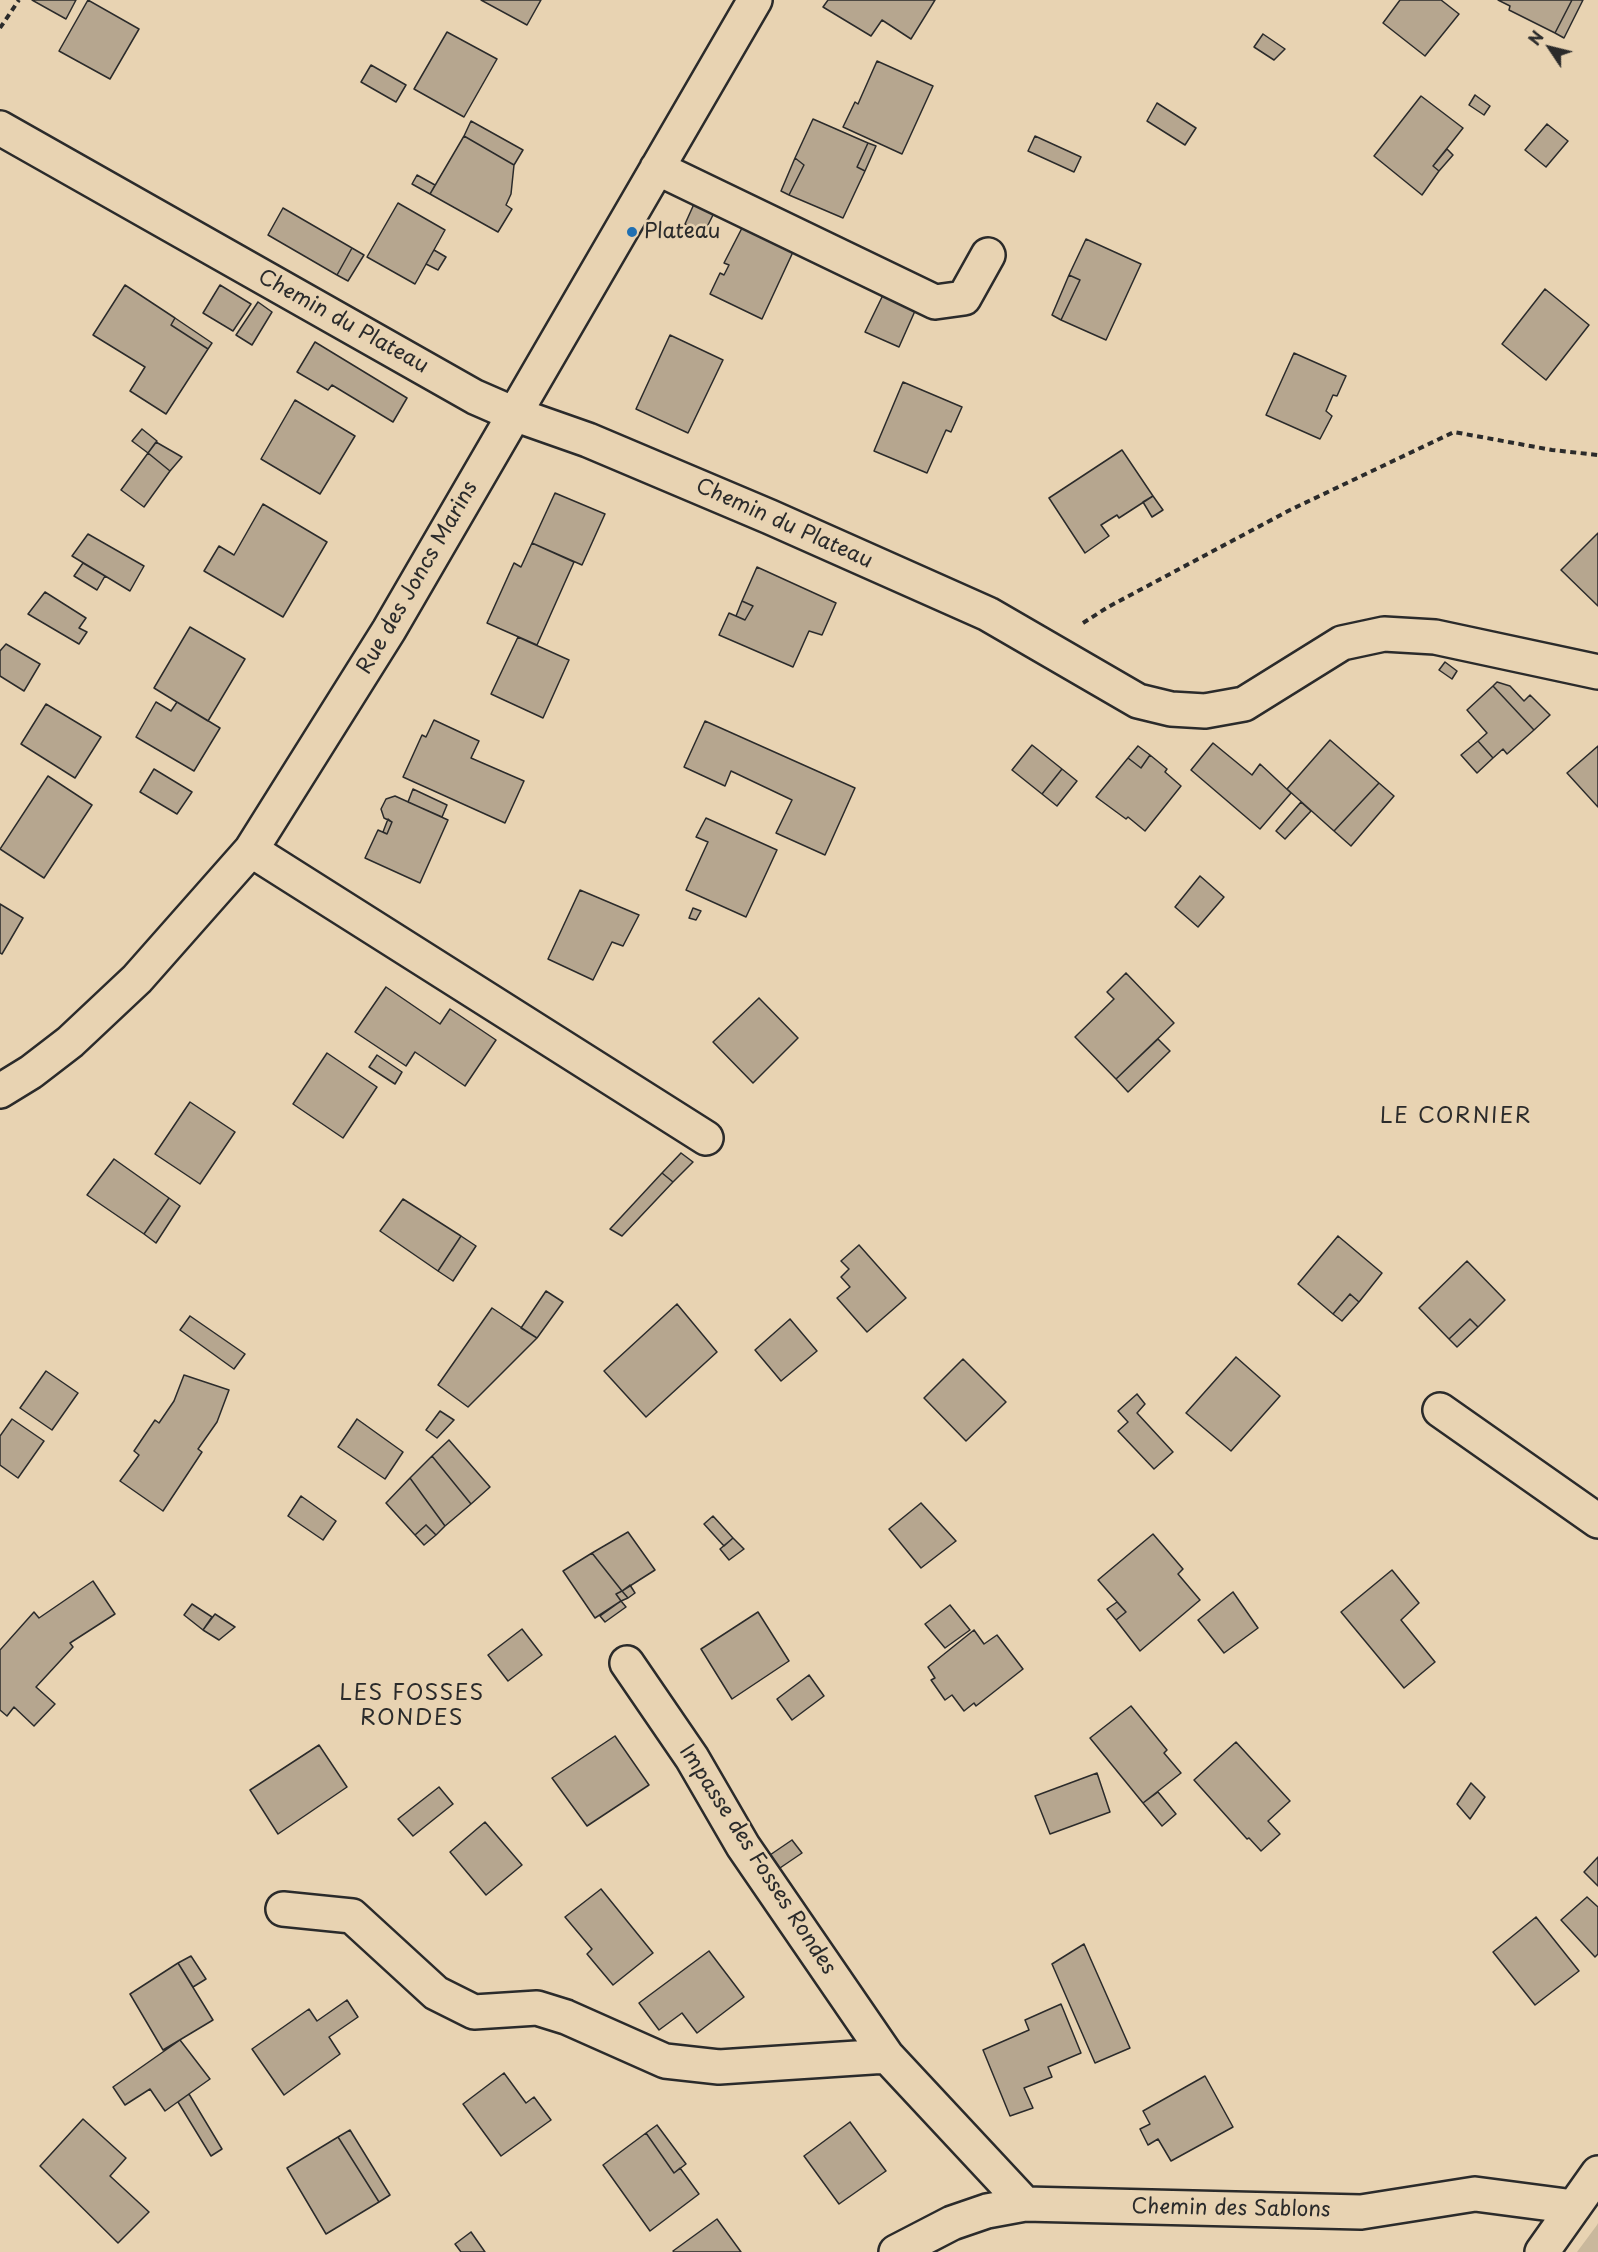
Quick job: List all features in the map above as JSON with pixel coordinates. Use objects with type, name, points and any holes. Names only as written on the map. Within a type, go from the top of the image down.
[{"type":"street","name":"Rue des Joncs Marins","points":[[0,1091],[31,1072],[70,1042],[137,980],[251,850],[389,630],[755,0]]},
{"type":"street","name":"Chemin du Plateau","points":[[0,128],[474,397],[588,440],[770,517],[988,614],[1138,701],[1171,709],[1205,711],[1244,704],[1342,644],[1384,634],[1435,637],[1598,672]]},
{"type":"street","points":[[657,168],[935,302],[964,298],[988,255]]},
{"type":"street","points":[[251,850],[706,1138]]},
{"type":"street","points":[[1440,1410],[1598,1521]]},
{"type":"street","name":"Impasse des Fosses Rondes","points":[[627,1663],[692,1758],[742,1846],[887,2056],[1025,2204]]},
{"type":"street","points":[[283,1909],[352,1917],[436,1993],[474,2012],[537,2008],[566,2017],[665,2061],[719,2067],[887,2056]]},
{"type":"street","points":[[1542,2252],[1598,2173]]},
{"type":"street","name":"Chemin des Sablons","points":[[896,2252],[952,2223],[987,2211],[1025,2204],[1361,2212],[1475,2194],[1574,2207]]},
{"type":"path","points":[[0,28],[19,0]]},
{"type":"path","points":[[1032,639],[1074,628],[1108,607],[1290,510],[1454,432],[1552,450],[1598,455]]},
{"type":"shaded area","points":[[1598,2223],[1598,2252],[1577,2252],[1597,2225]]},
{"type":"building","points":[[32,0],[76,0],[66,19]]},
{"type":"building","points":[[88,0],[139,29],[110,79],[59,51]]},
{"type":"building","points":[[481,0],[541,0],[527,25]]},
{"type":"building","points":[[828,0],[935,0],[911,39],[882,20],[871,36],[823,7]]},
{"type":"building","points":[[1400,0],[1441,0],[1459,14],[1425,56],[1383,23]]},
{"type":"building","points":[[1498,0],[1572,0],[1555,33],[1509,10],[1510,6]]},
{"type":"building","points":[[1572,0],[1583,0],[1564,38],[1555,33]]},
{"type":"building","points":[[447,32],[497,59],[464,117],[414,89]]},
{"type":"building","points":[[1263,34],[1285,49],[1274,60],[1254,47]]},
{"type":"building","points":[[877,61],[933,86],[902,154],[843,127],[855,102],[858,104]]},
{"type":"building","points":[[371,65],[406,85],[396,102],[361,82]]},
{"type":"building","points":[[1475,95],[1490,106],[1484,115],[1469,105]]},
{"type":"building","points":[[1421,96],[1463,128],[1433,166],[1439,171],[1422,195],[1374,156]]},
{"type":"building","points":[[1157,103],[1196,128],[1185,145],[1147,121]]},
{"type":"building","points":[[813,119],[868,143],[857,167],[865,171],[843,218],[789,195],[804,165],[795,158]]},
{"type":"building","points":[[471,121],[523,150],[514,165],[464,136]]},
{"type":"building","points":[[1547,124],[1568,141],[1546,167],[1525,150]]},
{"type":"building","points":[[464,136],[514,165],[511,194],[506,205],[512,209],[498,232],[430,194]]},
{"type":"building","points":[[1035,136],[1081,157],[1074,172],[1028,151]]},
{"type":"building","points":[[868,143],[876,146],[865,171],[857,167]]},
{"type":"building","points":[[1447,149],[1453,155],[1439,171],[1433,166]]},
{"type":"building","points":[[795,158],[804,165],[789,195],[781,191]]},
{"type":"building","points":[[417,175],[435,185],[430,194],[412,184]]},
{"type":"building","points":[[398,203],[445,230],[415,284],[367,257]]},
{"type":"building","points":[[694,204],[714,213],[704,233],[685,224]]},
{"type":"building","points":[[283,208],[352,248],[337,275],[268,235]]},
{"type":"building","points":[[742,228],[793,252],[762,319],[710,294],[720,273],[724,275],[729,265],[724,263]]},
{"type":"building","points":[[1086,239],[1141,264],[1106,340],[1061,320],[1080,280],[1069,275]]},
{"type":"building","points":[[352,248],[364,255],[348,281],[337,275]]},
{"type":"building","points":[[434,250],[446,257],[438,270],[426,264]]},
{"type":"building","points":[[1069,275],[1080,280],[1061,320],[1052,315]]},
{"type":"building","points":[[125,285],[175,318],[171,325],[208,349],[166,414],[130,391],[145,367],[93,335]]},
{"type":"building","points":[[220,285],[251,304],[233,331],[203,313]]},
{"type":"building","points":[[1545,289],[1589,325],[1546,380],[1502,344]]},
{"type":"building","points":[[883,295],[915,311],[899,347],[865,332]]},
{"type":"building","points":[[258,302],[272,312],[252,345],[236,335]]},
{"type":"building","points":[[175,318],[212,343],[208,349],[171,325]]},
{"type":"building","points":[[670,335],[723,360],[688,433],[636,409]]},
{"type":"building","points":[[315,342],[407,398],[393,422],[332,385],[328,390],[297,372]]},
{"type":"building","points":[[1294,353],[1346,376],[1337,396],[1333,395],[1326,411],[1332,416],[1320,439],[1266,415]]},
{"type":"building","points":[[903,382],[962,407],[951,432],[946,430],[927,473],[874,451]]},
{"type":"building","points":[[295,400],[355,436],[320,494],[261,459]]},
{"type":"building","points":[[142,429],[157,441],[148,453],[132,441]]},
{"type":"building","points":[[156,442],[182,457],[170,471],[148,453]]},
{"type":"building","points":[[1122,450],[1153,496],[1119,518],[1117,515],[1101,525],[1109,536],[1085,553],[1049,498]]},
{"type":"building","points":[[148,453],[170,471],[144,507],[121,490]]},
{"type":"building","points":[[555,493],[605,514],[582,565],[532,543]]},
{"type":"building","points":[[1153,496],[1163,510],[1152,517],[1143,502]]},
{"type":"building","points":[[263,504],[327,542],[283,617],[204,571],[219,546],[234,555]]},
{"type":"building","points":[[1598,533],[1598,606],[1561,570]]},
{"type":"building","points":[[88,534],[144,566],[130,591],[72,556]]},
{"type":"building","points":[[532,543],[574,562],[537,645],[487,623],[514,563],[521,567]]},
{"type":"building","points":[[83,563],[105,576],[97,590],[74,576]]},
{"type":"building","points":[[757,567],[836,603],[822,635],[809,631],[793,667],[719,635],[729,613],[745,620],[753,606],[742,601]]},
{"type":"building","points":[[45,592],[86,618],[79,628],[87,632],[79,644],[28,614]]},
{"type":"building","points":[[742,601],[753,606],[745,620],[736,616]]},
{"type":"building","points":[[190,627],[245,659],[208,721],[154,688]]},
{"type":"building","points":[[518,637],[569,660],[543,718],[491,694]]},
{"type":"building","points":[[6,644],[40,664],[24,691],[0,676],[0,651]]},
{"type":"building","points":[[1445,662],[1457,671],[1452,679],[1439,670]]},
{"type":"building","points":[[1497,682],[1510,686],[1524,701],[1530,695],[1550,715],[1534,730],[1493,686]]},
{"type":"building","points":[[1493,686],[1534,730],[1507,754],[1503,749],[1493,758],[1478,741],[1487,733],[1467,710]]},
{"type":"building","points":[[156,702],[171,711],[177,702],[220,728],[194,771],[136,737]]},
{"type":"building","points":[[46,704],[101,737],[75,778],[21,744]]},
{"type":"building","points":[[434,720],[479,741],[471,758],[524,781],[505,823],[403,777],[422,735],[426,737]]},
{"type":"building","points":[[705,721],[855,788],[825,855],[776,833],[792,800],[731,771],[725,786],[684,767]]},
{"type":"building","points":[[1330,740],[1379,783],[1334,831],[1287,789]]},
{"type":"building","points":[[1478,741],[1493,758],[1477,773],[1461,755]]},
{"type":"building","points":[[1213,743],[1252,775],[1260,764],[1291,793],[1260,829],[1191,770]]},
{"type":"building","points":[[1032,745],[1062,769],[1042,794],[1012,770]]},
{"type":"building","points":[[1138,746],[1150,755],[1141,768],[1128,758]]},
{"type":"building","points":[[1598,746],[1598,807],[1567,773]]},
{"type":"building","points":[[1150,755],[1167,769],[1165,772],[1181,786],[1145,831],[1128,817],[1126,819],[1096,797],[1128,758],[1141,768]]},
{"type":"building","points":[[154,769],[192,792],[177,814],[140,792]]},
{"type":"building","points":[[1062,769],[1077,781],[1057,806],[1042,794]]},
{"type":"building","points":[[48,776],[92,805],[44,878],[0,849]]},
{"type":"building","points":[[1379,783],[1394,796],[1351,846],[1334,831]]},
{"type":"building","points":[[413,789],[447,805],[442,817],[408,802]]},
{"type":"building","points":[[395,796],[448,820],[420,883],[365,858],[378,830],[387,834],[392,822],[384,818],[381,809],[386,799]]},
{"type":"building","points":[[1301,802],[1311,811],[1285,839],[1276,831]]},
{"type":"building","points":[[706,818],[777,850],[746,917],[686,890],[708,842],[696,837]]},
{"type":"building","points":[[388,819],[392,822],[387,834],[383,832]]},
{"type":"building","points":[[1200,876],[1224,897],[1198,927],[1175,907]]},
{"type":"building","points":[[580,890],[639,915],[623,946],[612,942],[593,980],[548,959]]},
{"type":"building","points":[[0,904],[23,918],[2,954],[0,953]]},
{"type":"building","points":[[693,908],[701,911],[696,920],[689,918]]},
{"type":"building","points":[[1126,973],[1174,1023],[1116,1079],[1075,1037],[1114,999],[1107,992]]},
{"type":"building","points":[[386,987],[440,1024],[450,1009],[496,1040],[465,1086],[415,1052],[406,1066],[355,1032]]},
{"type":"building","points":[[759,998],[798,1038],[753,1083],[713,1042]]},
{"type":"building","points":[[1158,1039],[1170,1051],[1128,1092],[1116,1079]]},
{"type":"building","points":[[327,1053],[377,1087],[343,1138],[293,1104]]},
{"type":"building","points":[[377,1055],[402,1072],[395,1084],[369,1067]]},
{"type":"building","points":[[190,1102],[235,1132],[200,1184],[155,1154]]},
{"type":"building","points":[[681,1153],[693,1162],[673,1182],[662,1173]]},
{"type":"building","points":[[114,1159],[169,1198],[144,1234],[87,1195]]},
{"type":"building","points":[[662,1173],[673,1182],[622,1236],[610,1229]]},
{"type":"building","points":[[169,1198],[180,1206],[156,1243],[144,1234]]},
{"type":"building","points":[[403,1199],[461,1236],[438,1271],[380,1231]]},
{"type":"building","points":[[461,1236],[476,1246],[453,1281],[438,1271]]},
{"type":"building","points":[[1338,1236],[1382,1273],[1359,1302],[1350,1294],[1333,1314],[1298,1284]]},
{"type":"building","points":[[859,1245],[906,1298],[867,1332],[837,1298],[850,1287],[841,1277],[849,1269],[841,1261]]},
{"type":"building","points":[[1467,1261],[1505,1300],[1478,1327],[1470,1319],[1449,1339],[1419,1308]]},
{"type":"building","points":[[546,1291],[563,1302],[537,1338],[521,1328]]},
{"type":"building","points":[[1350,1294],[1359,1302],[1342,1321],[1333,1314]]},
{"type":"building","points":[[677,1304],[717,1352],[646,1417],[604,1371]]},
{"type":"building","points":[[492,1308],[537,1338],[468,1407],[438,1385]]},
{"type":"building","points":[[190,1316],[245,1354],[234,1369],[180,1330]]},
{"type":"building","points":[[790,1319],[817,1351],[781,1381],[755,1350]]},
{"type":"building","points":[[1470,1319],[1478,1327],[1457,1347],[1449,1339]]},
{"type":"building","points":[[1236,1357],[1280,1396],[1231,1451],[1186,1413]]},
{"type":"building","points":[[963,1359],[1006,1402],[966,1441],[924,1398]]},
{"type":"building","points":[[46,1371],[78,1393],[52,1430],[20,1408]]},
{"type":"building","points":[[184,1375],[229,1390],[217,1422],[198,1449],[202,1452],[163,1511],[120,1481],[139,1455],[134,1451],[155,1420],[159,1423],[174,1401]]},
{"type":"building","points":[[1137,1394],[1145,1404],[1137,1413],[1173,1452],[1154,1469],[1118,1431],[1128,1422],[1118,1411]]},
{"type":"building","points":[[440,1411],[454,1420],[437,1438],[426,1430]]},
{"type":"building","points":[[12,1419],[44,1441],[18,1478],[0,1465],[0,1436]]},
{"type":"building","points":[[357,1419],[403,1452],[385,1479],[338,1447]]},
{"type":"building","points":[[449,1440],[490,1487],[471,1504],[432,1456]]},
{"type":"building","points":[[432,1456],[471,1504],[445,1526],[410,1478]]},
{"type":"building","points":[[410,1478],[445,1526],[436,1535],[426,1525],[415,1535],[386,1503]]},
{"type":"building","points":[[301,1496],[336,1521],[323,1540],[288,1516]]},
{"type":"building","points":[[921,1503],[956,1541],[921,1568],[889,1529]]},
{"type":"building","points":[[713,1516],[733,1538],[724,1546],[704,1524]]},
{"type":"building","points":[[426,1525],[436,1535],[424,1545],[415,1535]]},
{"type":"building","points":[[628,1532],[655,1570],[622,1591],[592,1553]]},
{"type":"building","points":[[1153,1534],[1183,1569],[1178,1574],[1200,1600],[1140,1651],[1116,1620],[1126,1612],[1098,1580]]},
{"type":"building","points":[[733,1538],[744,1549],[729,1560],[720,1549]]},
{"type":"building","points":[[592,1553],[622,1591],[616,1594],[621,1601],[595,1618],[563,1571]]},
{"type":"building","points":[[1392,1570],[1419,1603],[1401,1620],[1435,1662],[1404,1688],[1341,1612]]},
{"type":"building","points":[[93,1581],[115,1614],[70,1643],[73,1647],[36,1687],[55,1704],[34,1726],[14,1707],[7,1716],[0,1710],[0,1650],[34,1612],[39,1618]]},
{"type":"building","points":[[630,1585],[635,1593],[628,1598],[622,1591]]},
{"type":"building","points":[[622,1591],[628,1598],[621,1601],[616,1594]]},
{"type":"building","points":[[1233,1592],[1258,1628],[1224,1653],[1198,1620]]},
{"type":"building","points":[[621,1601],[626,1607],[605,1622],[600,1616]]},
{"type":"building","points":[[1117,1602],[1126,1612],[1116,1620],[1107,1609]]},
{"type":"building","points":[[192,1604],[212,1617],[203,1630],[184,1615]]},
{"type":"building","points":[[950,1605],[970,1630],[945,1648],[925,1624]]},
{"type":"building","points":[[758,1612],[789,1661],[732,1699],[701,1649]]},
{"type":"building","points":[[215,1614],[235,1627],[219,1640],[203,1630]]},
{"type":"building","points":[[522,1629],[542,1655],[508,1681],[488,1655]]},
{"type":"building","points":[[974,1630],[984,1644],[997,1635],[1023,1669],[976,1706],[974,1703],[964,1711],[952,1695],[945,1700],[931,1680],[935,1678],[928,1667]]},
{"type":"building","points":[[809,1675],[824,1696],[792,1720],[777,1699]]},
{"type":"building","points":[[1131,1706],[1167,1750],[1164,1753],[1181,1773],[1143,1803],[1090,1738]]},
{"type":"building","points":[[615,1736],[649,1785],[587,1826],[552,1778]]},
{"type":"building","points":[[1236,1742],[1290,1801],[1268,1821],[1280,1834],[1261,1851],[1249,1838],[1247,1839],[1194,1780]]},
{"type":"building","points":[[319,1745],[347,1787],[278,1834],[250,1790]]},
{"type":"building","points":[[1097,1773],[1110,1812],[1050,1834],[1035,1796]]},
{"type":"building","points":[[1471,1783],[1485,1797],[1470,1819],[1457,1804]]},
{"type":"building","points":[[439,1787],[453,1804],[413,1836],[398,1819]]},
{"type":"building","points":[[1158,1792],[1176,1814],[1162,1826],[1143,1803]]},
{"type":"building","points":[[485,1822],[522,1865],[486,1895],[450,1852]]},
{"type":"building","points":[[792,1840],[802,1853],[777,1870],[767,1857]]},
{"type":"building","points":[[1598,1857],[1598,1886],[1584,1872]]},
{"type":"building","points":[[601,1889],[653,1953],[613,1985],[587,1954],[592,1949],[565,1917]]},
{"type":"building","points":[[1587,1897],[1598,1907],[1598,1954],[1595,1957],[1561,1920]]},
{"type":"building","points":[[1536,1917],[1579,1971],[1535,2005],[1493,1952]]},
{"type":"building","points":[[1084,1944],[1130,2048],[1095,2063],[1052,1964]]},
{"type":"building","points":[[709,1951],[744,1997],[697,2033],[682,2013],[659,2030],[639,2003]]},
{"type":"building","points":[[191,1956],[206,1979],[193,1987],[178,1963]]},
{"type":"building","points":[[178,1963],[213,2020],[163,2050],[130,1994]]},
{"type":"building","points":[[347,2000],[358,2017],[329,2037],[340,2054],[284,2095],[252,2049],[309,2009],[317,2021]]},
{"type":"building","points":[[1061,2004],[1081,2053],[1048,2067],[1052,2077],[1024,2088],[1033,2108],[1010,2116],[983,2050],[1029,2030],[1025,2020]]},
{"type":"building","points":[[180,2040],[210,2079],[165,2111],[150,2089],[125,2105],[113,2087]]},
{"type":"building","points":[[504,2073],[526,2103],[534,2097],[551,2120],[501,2156],[463,2104]]},
{"type":"building","points":[[1205,2076],[1233,2127],[1171,2161],[1158,2139],[1148,2145],[1140,2129],[1150,2124],[1143,2111]]},
{"type":"building","points":[[189,2094],[222,2149],[211,2156],[178,2102]]},
{"type":"building","points":[[83,2119],[126,2158],[110,2176],[149,2212],[118,2243],[40,2166]]},
{"type":"building","points":[[850,2122],[886,2171],[839,2204],[804,2156]]},
{"type":"building","points":[[657,2125],[686,2164],[674,2173],[646,2133]]},
{"type":"building","points":[[350,2130],[390,2195],[379,2202],[338,2137]]},
{"type":"building","points":[[646,2133],[674,2173],[680,2168],[699,2194],[650,2231],[603,2165]]},
{"type":"building","points":[[338,2137],[379,2202],[326,2234],[287,2168]]},
{"type":"building","points":[[717,2219],[741,2252],[673,2251]]},
{"type":"building","points":[[471,2232],[485,2252],[461,2252],[455,2244]]},
{"type":"place","name":"Plateau","points":[[632,232]]},
{"type":"district","name":"LE CORNIER","points":[[1456,1117]]},
{"type":"district","name":"LES FOSSES RONDES","points":[[412,1706]]}]
